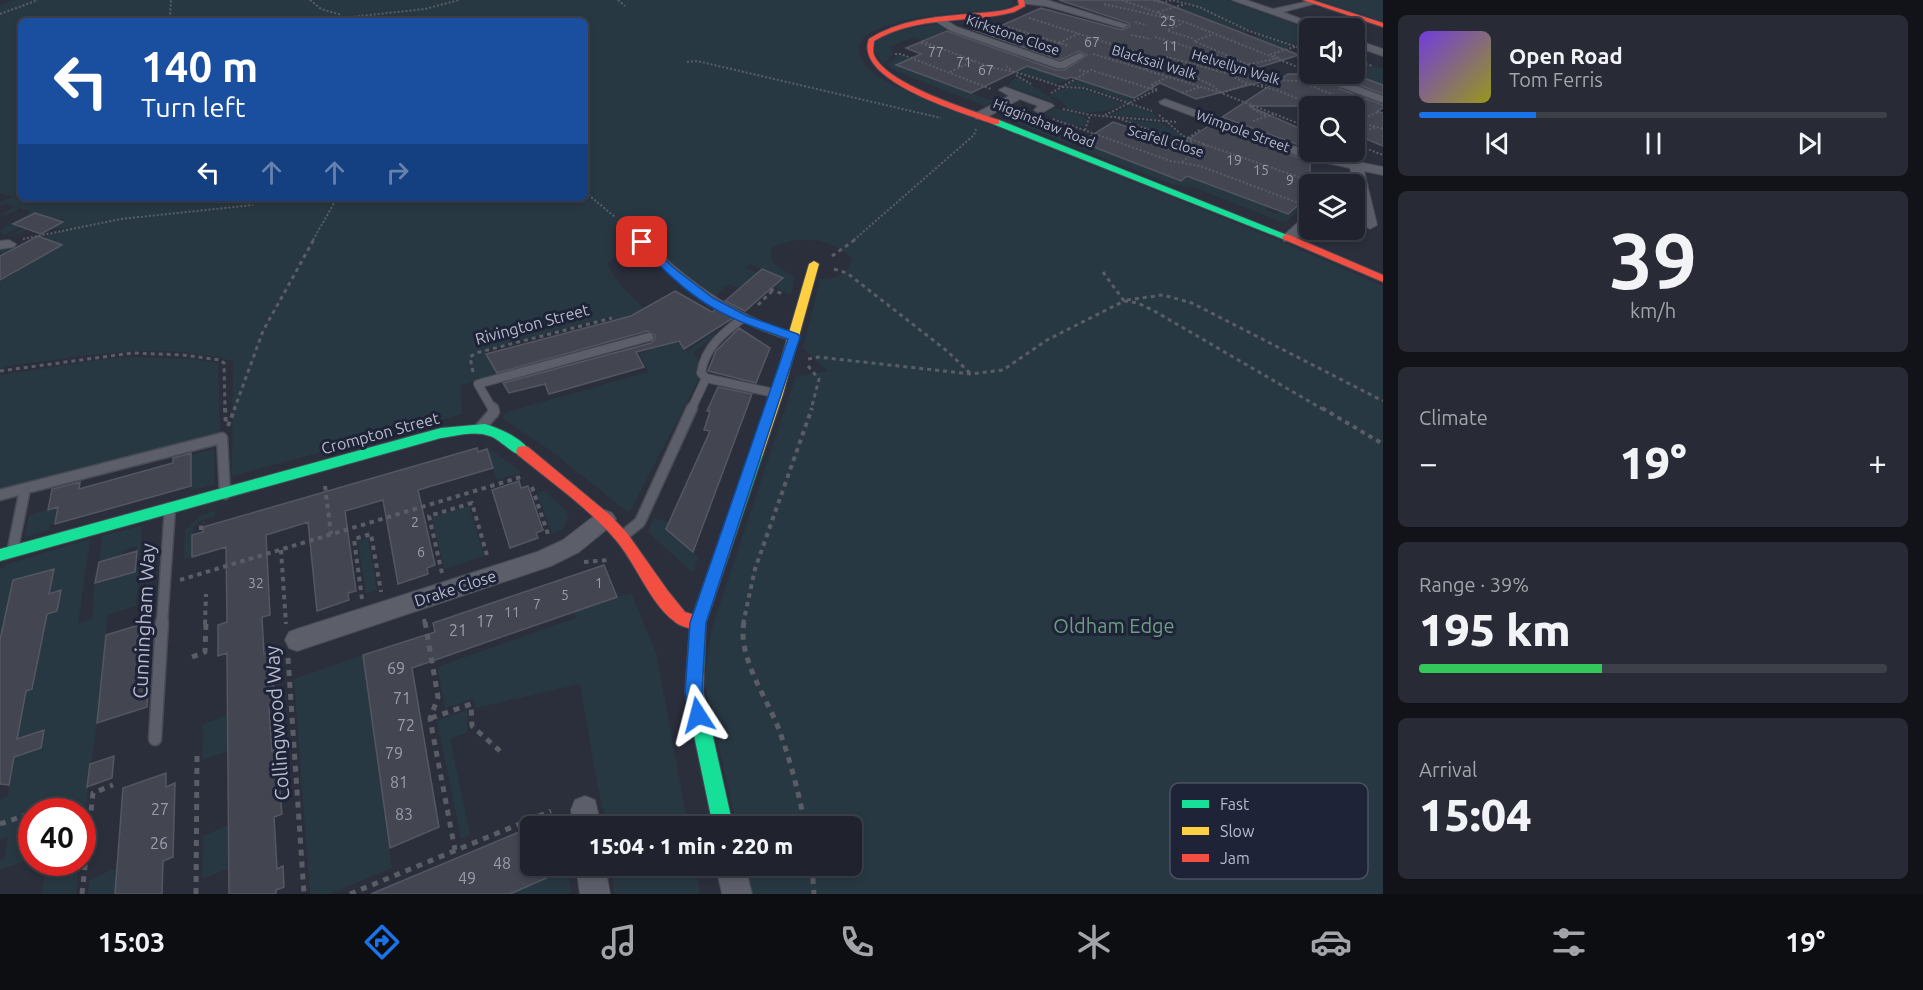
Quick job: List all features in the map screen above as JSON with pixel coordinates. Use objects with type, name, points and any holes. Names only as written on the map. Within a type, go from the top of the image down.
[{"type":"street","points":[[1237,0],[1299,21]]},
{"type":"street","points":[[1011,12],[1022,6],[1021,1],[1043,2],[1123,25]]},
{"type":"street","points":[[1273,12],[1308,1],[1383,25]]},
{"type":"street","name":"Higginshaw Road","points":[[1011,12],[938,19],[884,30],[868,42],[869,53],[878,67],[900,82],[980,116],[1289,237],[1383,279]]},
{"type":"street","name":"Kirkstone Close","points":[[938,19],[966,34],[1061,66],[1084,54]]},
{"type":"street","points":[[1365,46],[1383,53]]},
{"type":"street","points":[[1345,85],[1383,100]]},
{"type":"street","points":[[1000,90],[1048,106],[1043,113]]},
{"type":"street","points":[[980,116],[1019,95]]},
{"type":"street","name":"Wimpole Street","points":[[1165,97],[1309,155],[1383,171]]},
{"type":"street","points":[[1356,166],[1376,226]]},
{"type":"street","points":[[1289,237],[1299,228]]},
{"type":"street","points":[[721,816],[693,692],[698,623],[777,394],[814,264]]},
{"type":"street","points":[[481,427],[505,436],[605,519],[622,537],[662,596],[680,617],[698,623]]},
{"type":"street","name":"Crompton Street","points":[[6,553],[441,433],[481,427]]},
{"type":"street","name":"Drake Close","points":[[290,638],[543,559],[571,546],[605,519]]},
{"type":"street","points":[[592,876],[595,894]]},
{"type":"street","points":[[733,876],[737,894]]},
{"type":"lane","points":[[625,225],[671,272],[710,301],[743,318],[794,337]]},
{"type":"lane","points":[[743,318],[714,340],[702,364],[701,373],[706,378],[777,394]]},
{"type":"lane","points":[[481,427],[494,412],[492,405],[481,395],[478,384],[649,337]]},
{"type":"lane","points":[[622,537],[640,522],[706,378]]},
{"type":"lane","points":[[0,495],[222,438],[225,494]]},
{"type":"lane","points":[[6,553],[25,489]]},
{"type":"lane","name":"Cunningham Way","points":[[155,739],[168,521],[171,506]]},
{"type":"path","points":[[0,14],[38,0]]},
{"type":"path","points":[[168,18],[171,0]]},
{"type":"path","points":[[310,0],[321,9],[345,16]]},
{"type":"path","points":[[333,18],[373,16],[425,9],[459,0]]},
{"type":"path","points":[[618,0],[625,6]]},
{"type":"path","points":[[1122,0],[1215,34],[1195,39],[1168,31],[1184,23]]},
{"type":"path","points":[[1154,0],[1161,3],[1175,1],[1188,4],[1253,33],[1298,46]]},
{"type":"path","points":[[1175,1],[1180,5]]},
{"type":"path","points":[[1099,3],[1184,23]]},
{"type":"path","points":[[1157,12],[1188,4]]},
{"type":"path","points":[[1136,10],[1141,8]]},
{"type":"path","name":"Helvellyn Walk","points":[[1011,12],[1161,60],[1167,57],[1218,73],[1229,74],[1248,84],[1279,91],[1299,99]]},
{"type":"path","points":[[1000,25],[1071,47]]},
{"type":"path","points":[[1086,36],[1093,33]]},
{"type":"path","points":[[1059,43],[1079,34]]},
{"type":"path","points":[[1211,35],[1299,68]]},
{"type":"path","points":[[923,41],[930,37]]},
{"type":"path","points":[[915,38],[974,61],[1062,87],[1084,88],[1158,113],[1188,138],[1299,177]]},
{"type":"path","points":[[1155,38],[1240,62]]},
{"type":"path","points":[[1195,39],[1194,41],[1198,44],[1274,75],[1278,81],[1270,85],[1256,86]]},
{"type":"path","points":[[1049,44],[1053,42]]},
{"type":"path","points":[[1282,62],[1285,60],[1271,54],[1298,46]]},
{"type":"path","points":[[891,49],[895,54],[1000,90]]},
{"type":"path","points":[[893,59],[895,54]]},
{"type":"path","name":"Blacksail Walk","points":[[1084,54],[1145,69],[1221,93],[1299,124]]},
{"type":"path","points":[[1229,74],[1234,67],[1248,66],[1274,58]]},
{"type":"path","points":[[1145,69],[1161,60],[1213,86],[1221,93],[1248,84]]},
{"type":"path","points":[[950,72],[974,61]]},
{"type":"path","points":[[687,62],[697,62],[942,119]]},
{"type":"path","points":[[1001,69],[1010,64]]},
{"type":"path","points":[[1006,66],[1012,71]]},
{"type":"path","name":"Kirkstone Close","points":[[1072,70],[1087,72],[1091,70],[1154,91],[1165,97]]},
{"type":"path","points":[[1048,95],[1087,72]]},
{"type":"path","points":[[1105,115],[1154,91],[1156,89],[1151,85],[1167,76]]},
{"type":"path","points":[[1270,85],[1279,91]]},
{"type":"path","points":[[1182,93],[1201,87]]},
{"type":"path","points":[[1251,106],[1252,109],[1268,116]]},
{"type":"path","points":[[1060,108],[1090,115],[1118,118],[1170,138],[1188,138]]},
{"type":"path","name":"Scafell Close","points":[[1043,113],[1171,161],[1183,161],[1200,166],[1299,203]]},
{"type":"path","points":[[1251,122],[1275,114]]},
{"type":"path","points":[[1085,130],[1090,115]]},
{"type":"path","points":[[814,264],[839,253],[939,168],[974,135],[980,116]]},
{"type":"path","points":[[1365,118],[1369,116]]},
{"type":"path","points":[[1118,118],[1184,122]]},
{"type":"path","points":[[1365,123],[1383,129]]},
{"type":"path","points":[[1195,124],[1206,125]]},
{"type":"path","points":[[1365,131],[1378,127]]},
{"type":"path","points":[[1089,137],[1095,134]]},
{"type":"path","points":[[1183,161],[1206,145]]},
{"type":"path","points":[[1365,147],[1383,154]]},
{"type":"path","points":[[588,194],[625,225]]},
{"type":"path","points":[[0,371],[132,353],[183,355],[220,360],[224,363],[226,430],[263,331],[335,201]]},
{"type":"path","points":[[9,243],[69,228],[121,219],[253,205]]},
{"type":"path","points":[[814,264],[847,273],[947,351],[970,374]]},
{"type":"path","points":[[1103,272],[1124,301],[1138,303],[1156,312],[1383,444]]},
{"type":"path","points":[[758,305],[773,290]]},
{"type":"path","points":[[803,816],[800,798],[778,728],[747,657],[741,635],[755,569],[816,396],[819,379],[802,361],[818,357],[970,374],[1003,370],[1047,340],[1124,301],[1163,296],[1192,303],[1383,401]]},
{"type":"path","name":"Rivington Street","points":[[478,384],[470,357],[477,353],[612,318]]},
{"type":"path","points":[[198,575],[527,475]]},
{"type":"path","points":[[530,483],[550,538]]},
{"type":"path","points":[[325,489],[331,534]]},
{"type":"path","name":"Drake Close","points":[[442,573],[429,516],[472,503],[488,559]]},
{"type":"path","points":[[362,600],[354,539],[372,534],[381,593]]},
{"type":"path","name":"Collingwood Way","points":[[281,550],[290,638],[304,894]]},
{"type":"path","points":[[574,562],[601,562]]},
{"type":"path","points":[[192,657],[205,652],[206,594]]},
{"type":"path","points":[[423,613],[438,697],[430,719],[455,850]]},
{"type":"path","points":[[430,719],[471,704],[472,726],[500,752]]},
{"type":"path","points":[[196,894],[197,756]]},
{"type":"path","points":[[82,894],[93,793],[113,785]]},
{"type":"path","points":[[350,894],[551,811]]},
{"type":"path","points":[[0,824],[18,817]]},
{"type":"path","points":[[813,876],[814,894]]},
{"type":"green space","name":"Oldham Edge","points":[[15,0],[1011,0],[1013,3],[1011,6],[1001,9],[935,15],[906,20],[881,28],[864,38],[859,51],[869,69],[874,73],[913,94],[1280,241],[1383,286],[1383,894],[752,894],[748,876],[862,876],[862,816],[735,816],[704,682],[711,631],[796,376],[828,371],[803,348],[820,279],[840,276],[847,270],[852,260],[836,247],[815,240],[804,240],[773,247],[771,254],[773,263],[794,277],[791,295],[774,286],[782,278],[750,264],[745,268],[757,273],[739,288],[728,284],[713,298],[684,276],[639,229],[621,232],[629,239],[607,265],[620,285],[646,311],[640,315],[688,351],[713,333],[716,334],[693,353],[698,358],[700,377],[629,513],[550,450],[502,418],[506,412],[649,372],[639,354],[658,347],[651,333],[640,336],[627,317],[615,320],[612,317],[485,350],[498,374],[461,385],[462,414],[232,476],[233,361],[205,355],[150,351],[96,354],[13,365],[0,369],[0,281],[15,273],[5,263],[0,250],[11,249],[21,253],[25,250],[42,256],[62,245],[46,239],[49,235],[70,227],[50,229],[66,220],[53,220],[7,237],[46,217],[34,213],[14,224],[21,226],[3,235],[0,230],[31,212],[20,208],[5,216],[2,214],[15,207],[5,203],[0,206],[0,203],[12,197],[0,193],[0,5]]},
{"type":"green space","points":[[1181,0],[1226,0],[1299,26],[1299,44],[1254,32]]},
{"type":"green space","points":[[1317,0],[1383,0],[1383,21]]},
{"type":"green space","points":[[1183,6],[1199,8],[1248,32],[1241,33],[1250,37],[1257,35],[1295,45],[1268,54],[1160,12]]},
{"type":"green space","points":[[937,24],[948,30],[922,40],[914,37],[890,47],[893,54],[883,64],[875,51],[876,41],[892,31]]},
{"type":"green space","points":[[901,54],[919,61],[914,63],[907,60],[897,65],[943,83],[946,81],[948,85],[990,100],[1004,96],[985,106],[895,71],[887,64],[895,60],[896,55]]},
{"type":"green space","points":[[1016,62],[1066,79],[1083,73],[1057,83],[1050,82],[1017,71]]},
{"type":"green space","points":[[1365,65],[1383,68],[1383,85],[1371,84],[1359,87],[1349,84],[1365,84],[1365,80],[1367,80],[1365,79]]},
{"type":"green space","points":[[1088,74],[1082,80],[1134,98],[1147,90],[1149,92],[1129,102],[1086,87],[1065,86]]},
{"type":"green space","points":[[1017,76],[1062,105],[1007,86]]},
{"type":"green space","points":[[1062,89],[1082,89],[1125,104],[1095,112],[1065,108],[1067,106],[1051,95]]},
{"type":"green space","points":[[1131,105],[1155,114],[1158,119],[1111,115]]},
{"type":"green space","points":[[1014,106],[1035,113],[1024,110],[1014,116],[1078,141],[1071,145],[1001,117],[1002,112]]},
{"type":"green space","points":[[1055,108],[1084,116],[1087,119],[1085,126],[1076,126],[1043,114]]},
{"type":"green space","points":[[1123,119],[1161,123],[1185,137],[1172,135],[1169,137]]},
{"type":"green space","points":[[1084,144],[1180,181],[1190,174],[1193,178],[1268,207],[1265,210],[1277,214],[1280,212],[1288,214],[1296,207],[1279,197],[1299,204],[1299,210],[1286,222],[1282,222],[1193,187],[1172,184],[1078,148]]},
{"type":"green space","points":[[112,358],[192,359],[218,363],[220,434],[0,493],[0,375]]},
{"type":"green space","points":[[485,445],[522,473],[497,480]]},
{"type":"green space","points":[[214,449],[215,484],[191,490],[191,455]]},
{"type":"green space","points":[[544,491],[566,511],[569,518],[563,529],[552,534],[537,493]]},
{"type":"green space","points":[[469,506],[484,556],[444,569],[432,518]]},
{"type":"green space","points":[[58,507],[55,524],[49,525],[49,530],[25,537],[29,515]]},
{"type":"green space","points":[[215,511],[215,517],[199,521],[193,527],[192,557],[184,559],[185,530],[201,515]]},
{"type":"green space","points":[[654,518],[669,522],[666,529],[698,557],[693,573],[648,532]]},
{"type":"green space","points":[[142,526],[136,606],[107,615],[103,670],[87,798],[18,798],[18,864],[0,870],[0,861],[4,859],[8,837],[0,840],[0,800],[7,797],[15,756],[41,748],[44,730],[17,739],[25,691],[33,689],[35,679],[26,682],[0,642],[0,569],[8,564],[90,539],[78,623],[92,619],[95,583],[135,572],[137,546],[126,549],[121,555],[99,562],[102,536]],"holes":[[[54,569],[49,594],[61,591],[57,611],[45,614],[14,591],[10,592],[12,581]]]},
{"type":"green space","points":[[368,538],[377,590],[366,594],[358,541]]},
{"type":"green space","points":[[631,593],[656,652],[686,816],[605,816],[580,684],[475,708],[474,698],[445,708],[437,667],[576,618],[574,612]]},
{"type":"green space","points":[[363,655],[392,868],[329,894],[310,894],[294,679]]},
{"type":"green space","points":[[467,710],[467,732],[450,739],[470,835],[461,839],[437,721]]},
{"type":"green space","points":[[228,715],[237,748],[202,760],[203,724]]},
{"type":"green space","points":[[229,825],[239,864],[202,879],[203,836]]},
{"type":"green space","points":[[117,868],[115,894],[88,894],[89,880]]},
{"type":"green space","points":[[44,876],[78,876],[76,894],[42,894]]},
{"type":"green space","points":[[552,876],[569,876],[571,894],[510,894]]},
{"type":"green space","points":[[612,876],[697,876],[700,894],[614,894]]},
{"type":"building","points":[[1059,0],[1157,0],[1299,55],[1237,74],[1272,74],[1273,79],[1196,99],[1160,83],[1134,98],[1071,77],[1066,79],[1027,66],[971,93],[896,65],[921,54],[906,48],[947,31],[1056,70],[1065,70],[1087,55],[1079,51],[1060,60],[974,30],[990,24],[998,27],[1041,8],[1122,30],[1130,26],[1129,23]]},
{"type":"building","points":[[1288,74],[1299,74],[1299,84],[1339,84],[1340,89],[1359,96],[1299,96],[1299,106],[1249,106],[1299,128],[1299,145],[1222,117]]},
{"type":"building","points":[[1365,78],[1383,85],[1383,94],[1357,84],[1365,84]]},
{"type":"building","points":[[1365,98],[1383,105],[1383,108],[1377,111],[1383,113],[1383,146],[1365,139]]},
{"type":"building","points":[[1113,122],[1180,145],[1210,125],[1299,158],[1299,162],[1310,162],[1310,174],[1299,174],[1299,204],[1288,214],[1187,176],[1181,181],[1081,142]]},
{"type":"building","points":[[35,213],[63,222],[41,234],[13,224]]},
{"type":"building","points":[[38,236],[62,245],[0,280],[0,256]]},
{"type":"building","points":[[762,269],[783,278],[745,311],[725,301]]},
{"type":"building","points":[[675,291],[712,312],[716,309],[733,318],[684,349],[679,341],[636,352],[644,367],[549,394],[545,384],[509,393],[503,383],[651,343],[655,335],[647,331],[497,373],[486,354],[631,316]]},
{"type":"building","points":[[739,328],[770,348],[756,383],[708,371],[716,351]]},
{"type":"building","points":[[718,387],[752,394],[693,552],[666,529],[710,431],[704,430],[710,411],[707,411]]},
{"type":"building","points":[[477,448],[478,452],[487,449],[493,468],[418,490],[435,565],[427,568],[428,574],[398,584],[383,500],[345,511],[356,591],[348,593],[349,600],[317,611],[308,522],[266,535],[270,615],[262,617],[264,654],[271,652],[275,706],[269,708],[272,751],[276,749],[282,814],[274,817],[277,869],[283,866],[284,887],[276,890],[276,894],[229,894],[227,653],[218,656],[218,625],[227,622],[226,547],[192,557],[192,535],[203,532],[203,527]]},
{"type":"building","points":[[191,453],[191,486],[55,524],[58,507],[48,510],[52,489],[80,482],[79,489],[173,463],[173,458]]},
{"type":"building","points":[[519,481],[521,488],[528,486],[543,530],[536,533],[538,538],[510,548],[492,490]]},
{"type":"building","points":[[137,551],[135,572],[95,583],[99,562]]},
{"type":"building","points":[[604,565],[617,597],[412,668],[439,827],[390,848],[363,655],[435,632],[433,623]]},
{"type":"building","points":[[54,569],[49,594],[61,590],[57,611],[47,614],[32,689],[26,691],[17,739],[44,730],[41,748],[14,757],[9,785],[0,784],[0,640],[13,580]]},
{"type":"building","points":[[152,621],[147,707],[97,723],[106,635]]},
{"type":"building","points":[[114,756],[112,778],[87,787],[90,764]]},
{"type":"building","points":[[166,773],[166,787],[175,783],[173,857],[163,861],[162,894],[115,894],[123,788]]},
{"type":"building","points":[[520,832],[520,876],[551,876],[510,894],[371,894]]},
{"type":"traffic: fast","points":[[996,122],[1287,237]]},
{"type":"traffic: fast","points":[[0,555],[441,433],[485,429],[502,436],[523,451]]},
{"type":"traffic: fast","points":[[721,816],[694,692],[698,623],[756,454]]},
{"type":"traffic: slow","points":[[756,454],[777,394],[814,264]]},
{"type":"traffic: jam","points":[[996,122],[926,95],[889,75],[877,65],[870,54],[871,40],[895,28],[922,21],[1000,13],[1022,6],[1021,0]]},
{"type":"traffic: jam","points":[[1306,0],[1383,25]]},
{"type":"traffic: jam","points":[[1287,237],[1383,279]]},
{"type":"traffic: jam","points":[[523,451],[605,519],[622,537],[662,596],[680,617],[698,623]]},
{"type":"route","points":[[642,242],[671,272],[710,301],[743,318],[783,335],[794,337],[777,394],[698,623],[693,692],[698,715]]}]
